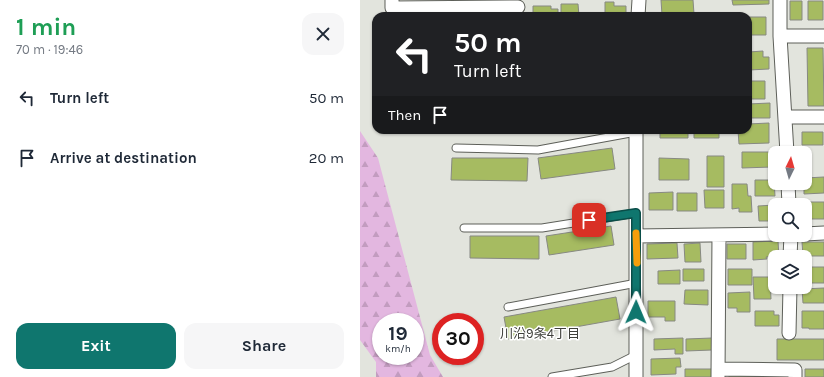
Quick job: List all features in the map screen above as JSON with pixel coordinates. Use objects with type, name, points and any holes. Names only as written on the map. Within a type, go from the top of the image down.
[{"type":"street","points":[[392,0],[392,8],[518,8]]},
{"type":"street","points":[[638,12],[639,0]]},
{"type":"street","points":[[780,0],[780,36],[787,146]]},
{"type":"street","points":[[780,36],[824,36]]},
{"type":"street","points":[[785,117],[824,117]]},
{"type":"street","points":[[636,134],[636,377]]},
{"type":"street","points":[[812,234],[824,233]]},
{"type":"street","points":[[636,236],[768,234]]},
{"type":"street","points":[[719,236],[718,373],[795,370],[795,377]]},
{"type":"street","points":[[789,333],[790,294]]},
{"type":"lane","points":[[456,148],[538,150],[621,134]]},
{"type":"lane","points":[[464,228],[542,228],[636,213]]},
{"type":"lane","points":[[508,307],[637,283]]},
{"type":"lane","points":[[552,377],[612,367],[636,355]]},
{"type":"green space","points":[[360,131],[378,158],[419,313],[372,313],[372,356],[360,340]]},
{"type":"green space","points":[[424,332],[432,358],[432,365],[436,365],[443,377],[376,377],[376,365],[424,365]]},
{"type":"building","points":[[661,0],[693,0],[694,12],[662,12]]},
{"type":"building","points":[[732,0],[769,0],[769,4],[733,5]]},
{"type":"building","points":[[790,1],[802,1],[802,20],[790,20]]},
{"type":"building","points":[[808,1],[823,1],[823,20],[808,20]]},
{"type":"building","points":[[605,2],[614,2],[614,6],[626,6],[626,12],[605,12]]},
{"type":"building","points":[[561,4],[578,4],[579,12],[561,12]]},
{"type":"building","points":[[533,6],[551,6],[551,9],[558,9],[558,12],[533,12]]},
{"type":"building","points":[[752,17],[766,17],[766,35],[752,35]]},
{"type":"building","points":[[807,48],[823,48],[824,106],[808,106]]},
{"type":"building","points":[[763,51],[763,57],[769,57],[769,69],[752,70],[752,52]]},
{"type":"building","points":[[752,81],[765,81],[765,99],[752,99]]},
{"type":"building","points":[[770,103],[770,118],[752,118],[752,104]]},
{"type":"building","points":[[769,123],[769,143],[739,144],[738,134],[752,134],[752,124]]},
{"type":"building","points":[[802,132],[823,132],[823,145],[802,145]]},
{"type":"building","points":[[660,134],[688,134],[688,138],[660,138]]},
{"type":"building","points":[[694,134],[719,134],[719,138],[694,138]]},
{"type":"building","points":[[612,148],[615,169],[541,179],[538,158]]},
{"type":"building","points":[[742,152],[768,152],[768,167],[742,168]]},
{"type":"building","points":[[707,156],[724,156],[724,187],[707,187]]},
{"type":"building","points":[[452,158],[528,158],[527,181],[451,180]]},
{"type":"building","points":[[659,158],[689,159],[689,180],[659,180]]},
{"type":"building","points":[[824,177],[824,193],[804,194],[804,190],[812,190],[812,178]]},
{"type":"building","points":[[755,180],[768,180],[768,190],[775,190],[775,196],[755,196]]},
{"type":"building","points":[[732,184],[747,184],[748,196],[751,196],[752,212],[739,212],[739,208],[732,209]]},
{"type":"building","points":[[704,190],[724,190],[724,208],[705,208]]},
{"type":"building","points":[[673,192],[673,210],[649,210],[649,193]]},
{"type":"building","points":[[677,193],[697,193],[697,211],[677,211]]},
{"type":"building","points":[[812,202],[824,202],[824,219],[812,219]]},
{"type":"building","points":[[768,205],[768,221],[759,221],[758,206]]},
{"type":"building","points":[[611,226],[614,245],[549,255],[546,236]]},
{"type":"building","points":[[470,236],[539,236],[539,259],[470,258]]},
{"type":"building","points":[[753,242],[778,242],[779,250],[768,250],[768,257],[766,257],[767,259],[753,260]]},
{"type":"building","points":[[802,242],[824,242],[824,256],[812,256],[812,250],[803,250]]},
{"type":"building","points":[[677,243],[678,258],[647,259],[647,244]]},
{"type":"building","points":[[700,243],[701,262],[685,262],[684,244]]},
{"type":"building","points":[[727,244],[746,244],[746,259],[727,259]]},
{"type":"building","points":[[812,267],[824,267],[824,283],[812,283]]},
{"type":"building","points":[[683,269],[704,269],[704,281],[683,281]]},
{"type":"building","points":[[728,269],[752,269],[752,285],[728,285]]},
{"type":"building","points":[[680,270],[680,284],[658,284],[658,271]]},
{"type":"building","points":[[753,277],[768,277],[768,294],[771,294],[771,299],[754,299]]},
{"type":"building","points":[[824,288],[824,303],[803,303],[802,294],[812,294],[812,289]]},
{"type":"building","points":[[685,290],[708,290],[708,305],[684,304]]},
{"type":"building","points":[[750,292],[750,312],[737,312],[737,308],[728,308],[728,293]]},
{"type":"building","points":[[616,297],[620,319],[508,339],[504,317]]},
{"type":"building","points":[[648,301],[675,301],[675,321],[665,321],[665,317],[648,317]]},
{"type":"building","points":[[755,311],[774,311],[774,315],[779,315],[779,326],[755,326]]},
{"type":"building","points":[[802,311],[824,311],[824,329],[802,328]]},
{"type":"building","points":[[683,338],[683,354],[675,354],[675,349],[654,350],[654,339]]},
{"type":"building","points":[[712,338],[712,350],[686,351],[686,339]]},
{"type":"building","points":[[777,339],[824,339],[824,360],[777,360]]},
{"type":"building","points":[[680,358],[681,367],[676,367],[676,374],[651,375],[651,359]]},
{"type":"building","points":[[685,369],[712,369],[712,377],[685,377]]},
{"type":"building","points":[[805,369],[824,369],[824,377],[805,377]]},
{"type":"building","points":[[757,374],[757,377],[729,377],[729,375]]},
{"type":"building","points":[[784,376],[784,377],[760,377]]},
{"type":"slow traffic","points":[[636,233],[637,263]]},
{"type":"district","name":"川沿9条4丁目","points":[[540,333]]},
{"type":"route","points":[[589,220],[636,213],[636,312]]}]
